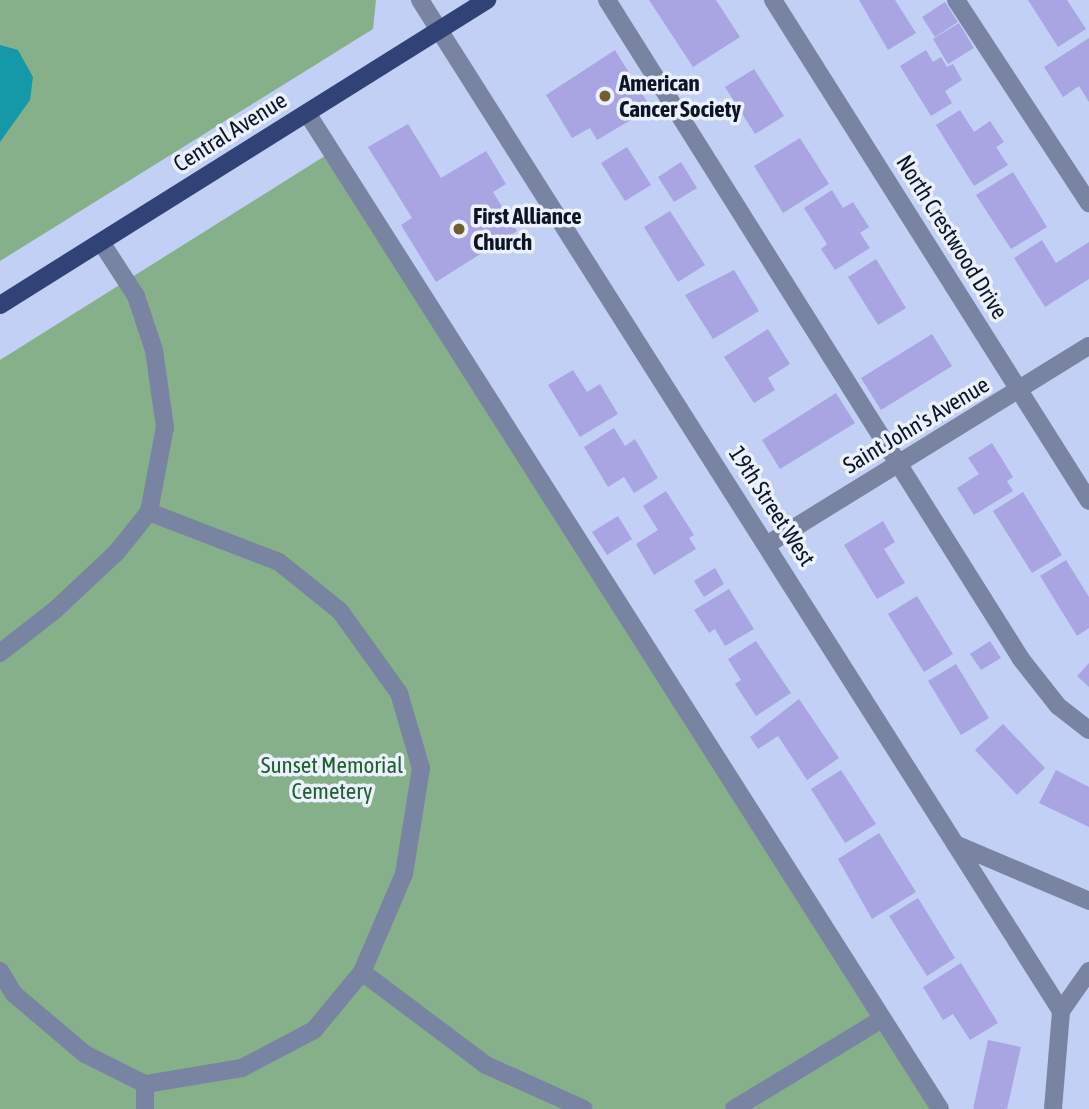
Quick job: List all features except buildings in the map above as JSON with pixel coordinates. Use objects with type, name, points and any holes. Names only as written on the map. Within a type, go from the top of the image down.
[{"type":"main road","name":"Central Avenue","points":[[0,305],[487,0]]},
{"type":"street","name":"19th Street West","points":[[420,0],[437,31],[768,544],[1061,1011]]},
{"type":"street","points":[[607,0],[897,466],[1021,659],[1058,706],[1089,730]]},
{"type":"street","name":"North Crestwood Drive","points":[[773,0],[1089,501]]},
{"type":"street","points":[[956,0],[1089,203]]},
{"type":"street","points":[[307,113],[940,1109]]},
{"type":"street","points":[[0,653],[55,610],[116,553],[149,512],[165,428],[154,350],[136,296],[101,242]]},
{"type":"street","name":"Saint John's Avenue","points":[[768,544],[1089,346]]},
{"type":"street","points":[[0,971],[14,994],[85,1054],[145,1084],[242,1068],[314,1030],[362,972],[404,874],[421,768],[399,693],[340,611],[279,562],[149,512]]},
{"type":"street","points":[[955,844],[1089,901]]},
{"type":"street","points":[[1053,1109],[1061,1011],[1089,971]]},
{"type":"street","points":[[362,972],[486,1065],[584,1109]]},
{"type":"street","points":[[734,1109],[882,1019]]},
{"type":"street","points":[[145,1084],[145,1109]]},
{"type":"green space","points":[[0,0],[376,0],[373,29],[0,261]]},
{"type":"green space","name":"Sunset Memorial Cemetery","points":[[328,154],[934,1109],[0,1109],[0,360]]},
{"type":"shaded area","points":[[0,45],[18,50],[33,77],[30,100],[0,142]]},
{"type":"place","name":"American Cancer Society","points":[[605,96]]},
{"type":"place","name":"First Alliance Church","points":[[459,229]]}]
